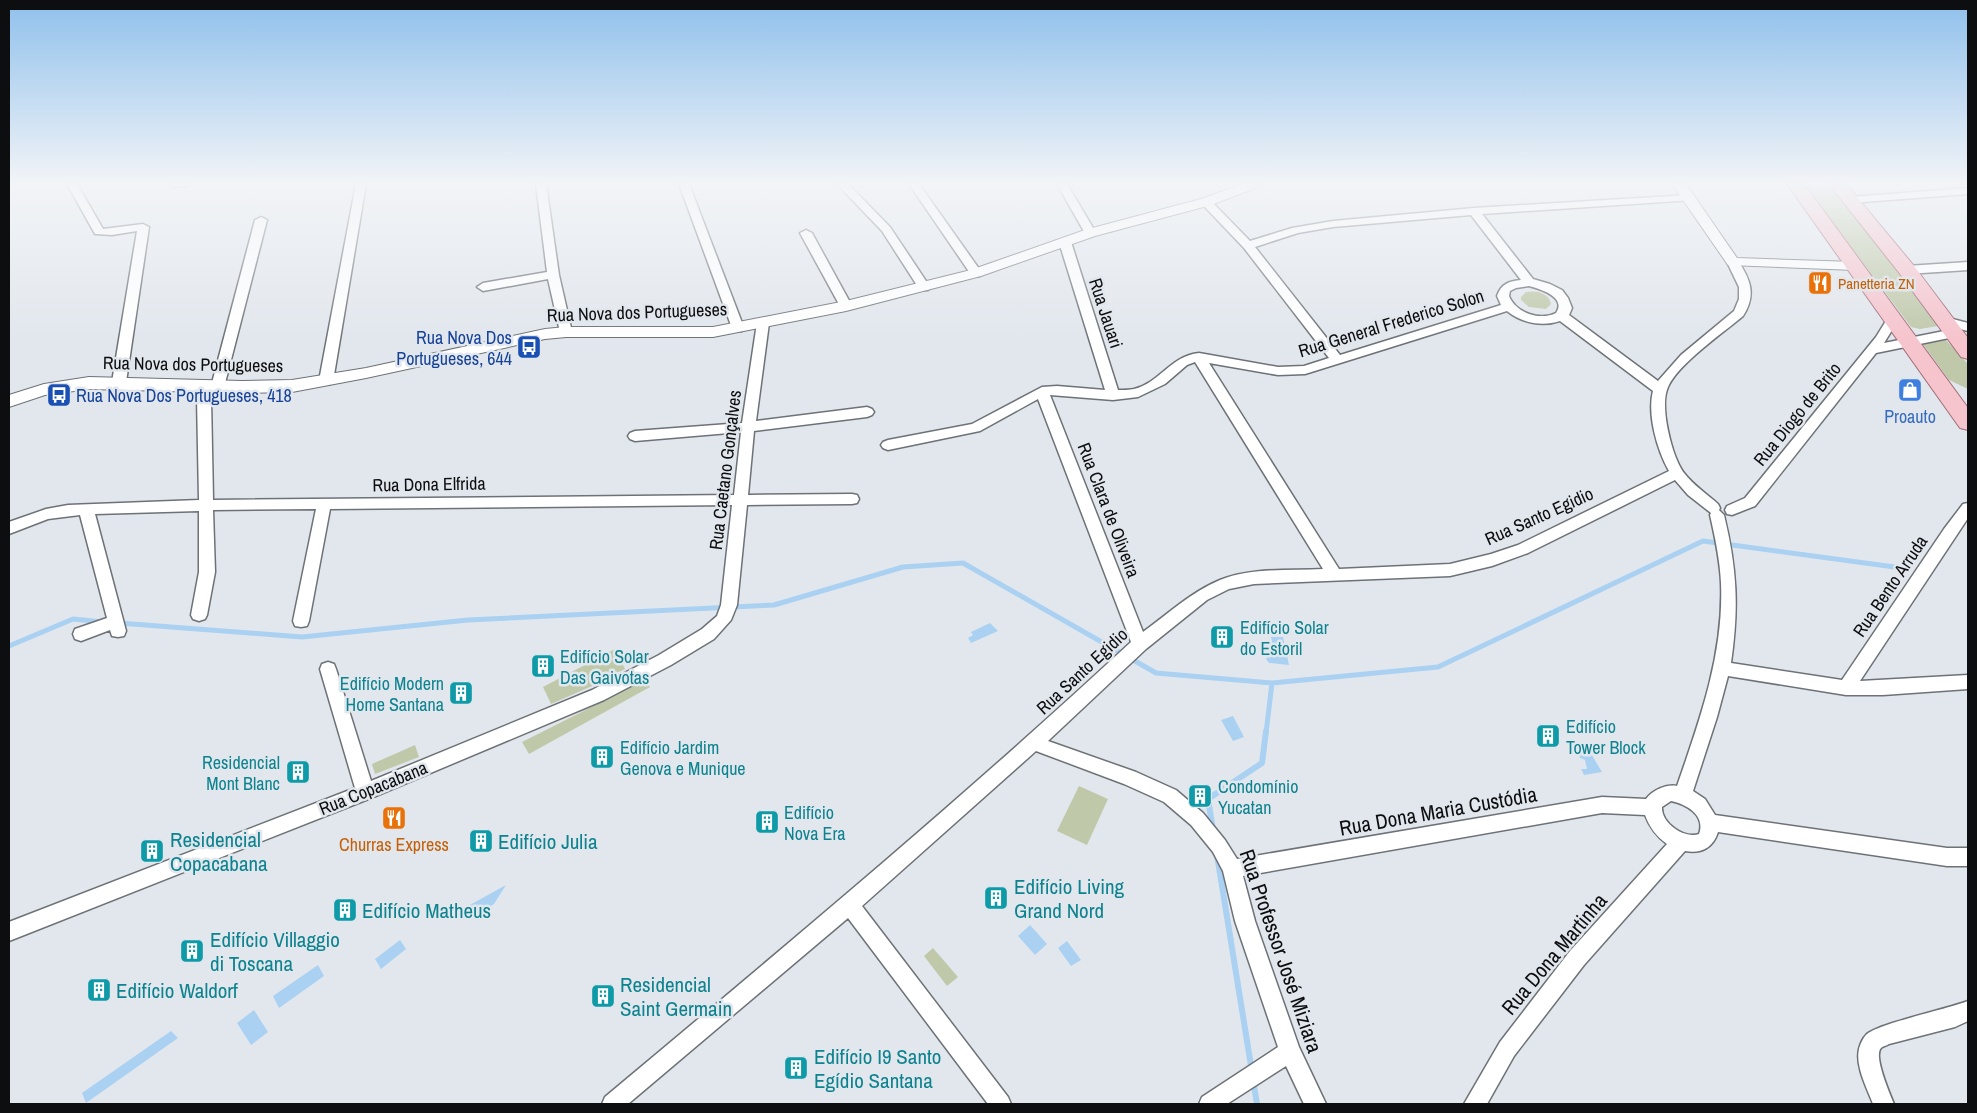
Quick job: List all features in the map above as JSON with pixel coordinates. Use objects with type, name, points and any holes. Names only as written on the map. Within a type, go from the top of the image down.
[{"type":"main road","points":[[1833,236],[1967,421]]},
{"type":"main road","points":[[1879,236],[1956,327],[1968,352]]},
{"type":"main road","points":[[1936,378],[1968,392]]},
{"type":"street","points":[[119,382],[141,236]]},
{"type":"street","points":[[199,615],[207,572],[204,398],[213,387],[257,236]]},
{"type":"street","points":[[326,381],[353,236]]},
{"type":"street","points":[[548,236],[554,275],[566,332]]},
{"type":"street","points":[[703,236],[738,328]]},
{"type":"street","points":[[808,236],[846,306]]},
{"type":"street","points":[[891,236],[924,287]]},
{"type":"street","points":[[950,236],[976,273]]},
{"type":"street","name":"Rua Nova dos Portugueses","points":[[9,400],[72,384],[119,382],[268,388],[326,381],[510,340],[566,332],[685,333],[738,328],[846,306],[924,287],[976,273],[1082,236]]},
{"type":"street","points":[[1238,236],[1336,360]]},
{"type":"street","points":[[1248,246],[1281,236]]},
{"type":"street","points":[[1493,236],[1529,282]]},
{"type":"street","points":[[1682,795],[1699,748],[1722,668],[1728,616],[1729,583],[1722,510],[1677,473],[1670,457],[1661,424],[1660,389],[1675,368],[1739,313],[1745,302],[1745,281],[1716,236]]},
{"type":"street","name":"Rua Jauari","points":[[1064,242],[1113,395]]},
{"type":"street","points":[[1734,262],[1855,266]]},
{"type":"street","points":[[1907,270],[1968,266]]},
{"type":"street","points":[[482,287],[554,275]]},
{"type":"street","points":[[1529,282],[1540,284],[1560,295],[1565,303],[1566,310],[1562,316],[1545,321],[1534,320],[1523,317],[1508,307],[1502,298],[1503,291],[1508,286],[1529,282]]},
{"type":"street","name":"Rua General Frederico Solon","points":[[1199,357],[1278,371],[1305,370],[1508,307]]},
{"type":"street","points":[[1562,316],[1660,389]]},
{"type":"street","name":"Rua Diogo de Brito","points":[[1722,510],[1750,502],[1886,334],[1893,319]]},
{"type":"street","name":"Rua Caetano Gonçalves","points":[[723,620],[729,605],[748,427],[763,323]]},
{"type":"street","points":[[1873,350],[1910,342],[1956,327]]},
{"type":"street","points":[[888,445],[975,428],[1042,391],[1057,390],[1113,395],[1138,393],[1149,388],[1182,362],[1190,358],[1199,357],[1335,575]]},
{"type":"street","name":"Rua Clara de Oliveira","points":[[1042,391],[1140,644]]},
{"type":"street","points":[[635,436],[748,427],[867,412]]},
{"type":"street","name":"Rua Santo Egidio","points":[[612,1104],[849,905],[1034,743],[1140,644],[1202,596],[1226,584],[1254,578],[1450,570],[1492,560],[1524,549],[1677,473]]},
{"type":"street","name":"Rua Dona Elfrida","points":[[9,528],[46,514],[86,509],[206,505],[852,499]]},
{"type":"street","points":[[301,621],[324,504]]},
{"type":"street","name":"Rua Bento Arruda","points":[[1846,688],[1949,533],[1968,508]]},
{"type":"street","points":[[81,634],[117,626],[86,509]]},
{"type":"street","name":"Rua Copacabana","points":[[9,931],[365,792],[598,695],[694,643],[708,634],[723,620]]},
{"type":"street","points":[[1722,668],[1846,688],[1883,688],[1968,682]]},
{"type":"street","points":[[328,669],[365,792]]},
{"type":"street","name":"Rua Professor José Miziara","points":[[1034,743],[1130,778],[1170,796],[1197,819],[1219,846],[1232,869],[1245,921],[1290,1051],[1315,1104]]},
{"type":"street","points":[[1661,794],[1682,795],[1700,806],[1710,823],[1708,836],[1698,843],[1681,842],[1672,838],[1657,824],[1652,808],[1654,800],[1661,794]]},
{"type":"street","name":"Rua Dona Maria Custódia","points":[[1232,869],[1602,806],[1629,805],[1652,808]]},
{"type":"street","points":[[1710,823],[1947,857],[1968,857]]},
{"type":"street","name":"Rua Dona Martinha","points":[[1475,1104],[1507,1049],[1577,958],[1681,842]]},
{"type":"street","points":[[849,905],[1001,1104]]},
{"type":"street","points":[[1883,1104],[1871,1071],[1869,1050],[1874,1041],[1886,1035],[1955,1017],[1968,1011]]},
{"type":"street","points":[[1209,1104],[1290,1051]]},
{"type":"green space","points":[[1843,236],[1871,236],[1938,326],[1920,329],[1911,327]]},
{"type":"green space","points":[[1526,292],[1542,293],[1548,297],[1551,304],[1546,309],[1529,307],[1521,300],[1521,297]]},
{"type":"green space","points":[[1946,340],[1968,364],[1968,389],[1949,380],[1923,344]]},
{"type":"green space","points":[[615,649],[625,669],[599,683],[551,704],[543,687]]},
{"type":"green space","points":[[645,680],[650,687],[529,754],[522,742]]},
{"type":"green space","points":[[415,745],[419,757],[375,774],[372,764]]},
{"type":"green space","points":[[1079,786],[1108,799],[1087,845],[1057,831]]},
{"type":"green space","points":[[933,948],[958,977],[947,986],[924,956]]},
{"type":"water","points":[[990,623],[998,631],[971,643],[968,638],[973,635],[971,632]]},
{"type":"water","points":[[1271,637],[1283,637],[1289,665],[1269,663],[1266,659],[1268,656],[1275,656]]},
{"type":"water","points":[[1233,716],[1244,737],[1233,741],[1221,720]]},
{"type":"water","points":[[1578,750],[1590,752],[1602,772],[1584,775],[1581,769],[1587,769],[1585,760],[1580,758]]},
{"type":"water","points":[[506,885],[494,904],[473,917],[468,906]]},
{"type":"water","points":[[1030,925],[1047,944],[1035,955],[1018,936]]},
{"type":"water","points":[[400,940],[406,949],[381,969],[375,959]]},
{"type":"water","points":[[1067,941],[1081,960],[1071,966],[1058,948]]},
{"type":"water","points":[[318,965],[324,976],[279,1008],[273,996]]},
{"type":"water","points":[[254,1010],[268,1032],[251,1045],[237,1023]]},
{"type":"water","points":[[171,1031],[178,1038],[86,1103],[82,1093]]},
{"type":"waterway","points":[[1272,683],[1438,667],[1703,541],[1902,568]]},
{"type":"waterway","points":[[119,623],[302,637],[468,620],[774,605],[903,567],[963,563],[1156,673],[1272,683]]},
{"type":"waterway","points":[[9,646],[73,619],[103,622]]},
{"type":"waterway","points":[[1266,733],[1272,683]]},
{"type":"waterway","points":[[1213,830],[1208,799],[1262,763],[1266,731]]},
{"type":"waterway","points":[[1217,855],[1252,1072]]},
{"type":"waterway","points":[[1253,1080],[1257,1104]]},
{"type":"place","name":"Panetteria ZN","points":[[1820,283]]},
{"type":"place","name":"Rua Nova Dos Portugueses, 644","points":[[529,347]]},
{"type":"place","name":"Proauto","points":[[1910,390]]},
{"type":"place","name":"Rua Nova Dos Portugueses, 418","points":[[59,395]]},
{"type":"place","name":"Edifício Solar do Estoril","points":[[1222,637]]},
{"type":"place","name":"Edifício Solar Das Gaivotas","points":[[543,666]]},
{"type":"place","name":"Edifício Modern Home Santana","points":[[461,693]]},
{"type":"place","name":"Edifício Tower Block","points":[[1548,736]]},
{"type":"place","name":"Edifício Jardim Genova e Munique","points":[[602,757]]},
{"type":"place","name":"Residencial Mont Blanc","points":[[298,772]]},
{"type":"place","name":"Condomínio Yucatan","points":[[1200,796]]},
{"type":"place","name":"Churras Express","points":[[394,818]]},
{"type":"place","name":"Edifício Nova Era","points":[[767,822]]},
{"type":"place","name":"Edifício Julia","points":[[481,841]]},
{"type":"place","name":"Residencial Copacabana","points":[[152,851]]},
{"type":"place","name":"Edifício Living Grand Nord","points":[[996,898]]},
{"type":"place","name":"Edifício Matheus","points":[[345,910]]},
{"type":"place","name":"Edifício Villaggio di Toscana","points":[[192,951]]},
{"type":"place","name":"Edifício Waldorf","points":[[99,990]]},
{"type":"place","name":"Residencial Saint Germain","points":[[603,996]]},
{"type":"place","name":"Edifício I9 Santo Egídio Santana","points":[[796,1068]]}]
